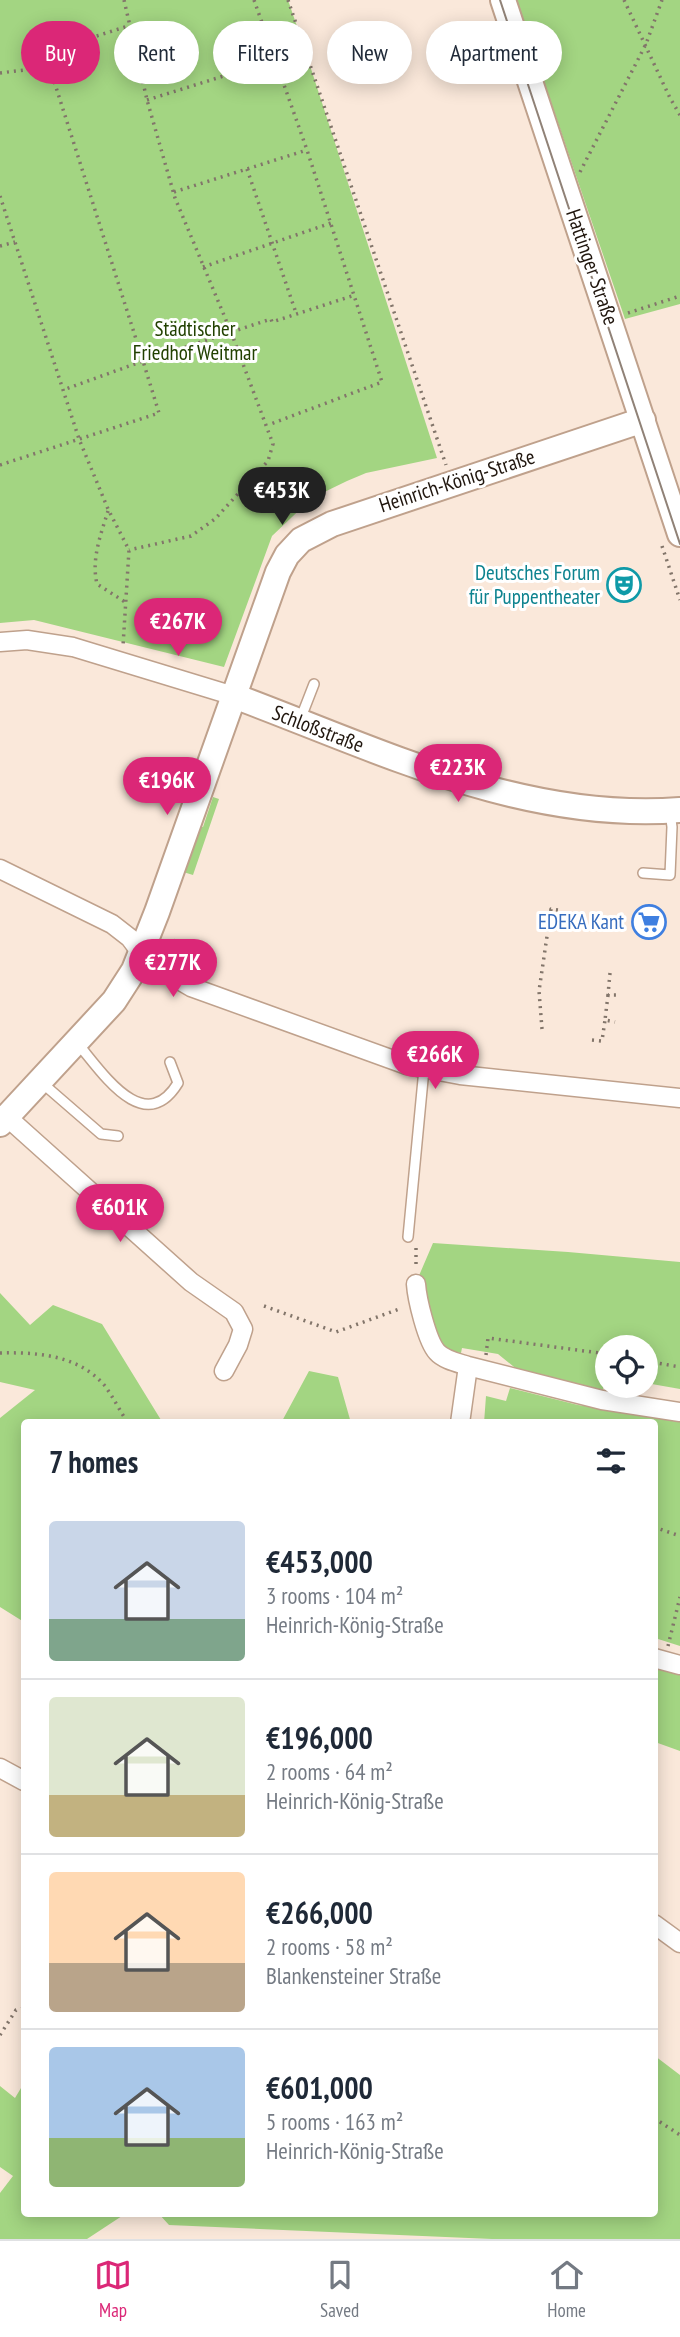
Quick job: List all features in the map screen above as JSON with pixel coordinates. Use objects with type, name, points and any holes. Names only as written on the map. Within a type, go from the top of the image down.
[{"type":"main road","name":"Hattinger Straße","points":[[503,0],[680,534]]},
{"type":"main road","name":"Heinrich-König-Straße","points":[[3,1120],[114,1001],[134,970],[153,952],[234,696],[278,572],[287,555],[301,540],[332,524],[643,421]]},
{"type":"main road","name":"Schloßstraße","points":[[234,696],[416,767],[502,794],[571,806],[646,812],[675,810]]},
{"type":"street","name":"Schloßstraße","points":[[0,642],[27,640],[73,647],[234,696]]},
{"type":"street","points":[[0,869],[112,924],[153,952],[148,962],[211,996],[407,1065],[460,1075],[680,1098]]},
{"type":"street","name":"Heinrich-König-Straße","points":[[3,1120],[191,1282],[234,1311],[243,1329],[224,1371]]},
{"type":"street","points":[[416,1284],[417,1302],[435,1349],[442,1356],[514,1380],[591,1397],[680,1412]]},
{"type":"street","points":[[461,1419],[476,1368]]},
{"type":"street","points":[[0,1768],[21,1779]]},
{"type":"street","points":[[658,1927],[680,1943]]},
{"type":"lane","points":[[300,722],[314,684]]},
{"type":"lane","points":[[643,873],[670,875],[675,810]]},
{"type":"lane","points":[[76,1043],[125,1097],[141,1105],[158,1102],[172,1092],[178,1083],[170,1062]]},
{"type":"lane","points":[[408,1237],[424,1069]]},
{"type":"lane","points":[[40,1081],[101,1134],[118,1136]]},
{"type":"path","points":[[124,0],[127,21]]},
{"type":"path","points":[[254,0],[262,21]]},
{"type":"path","points":[[288,0],[452,484]]},
{"type":"path","points":[[624,0],[680,115]]},
{"type":"path","points":[[568,195],[646,44],[662,0]]},
{"type":"path","points":[[0,73],[21,71]]},
{"type":"path","points":[[147,100],[213,80]]},
{"type":"path","points":[[0,465],[159,413],[55,84]]},
{"type":"path","points":[[129,550],[191,536],[215,519],[268,461],[273,444],[268,425],[174,192],[143,84]]},
{"type":"path","points":[[268,425],[382,382],[284,84]]},
{"type":"path","points":[[174,192],[307,150]]},
{"type":"path","points":[[247,169],[297,314]]},
{"type":"path","points":[[0,196],[79,439],[108,509],[129,550],[122,662]]},
{"type":"path","points":[[203,267],[331,223]]},
{"type":"path","points":[[0,246],[15,242]]},
{"type":"path","points":[[63,390],[231,332],[271,319],[272,322],[355,295]]},
{"type":"path","points":[[609,319],[680,296]]},
{"type":"path","points":[[108,509],[98,545],[95,574],[97,584],[126,602]]},
{"type":"path","points":[[542,1029],[540,992],[551,909],[558,909]]},
{"type":"path","points":[[153,952],[176,940]]},
{"type":"path","points":[[592,1040],[602,1041],[610,973]]},
{"type":"path","points":[[540,992],[548,993]]},
{"type":"path","points":[[608,995],[616,995]]},
{"type":"path","points":[[605,1020],[615,1022]]},
{"type":"path","points":[[408,1237],[416,1241],[416,1284]]},
{"type":"path","points":[[264,1306],[336,1332],[401,1308]]},
{"type":"path","points":[[476,1368],[488,1338],[595,1352]]},
{"type":"path","points":[[0,1353],[40,1354],[72,1361],[103,1384],[125,1419]]},
{"type":"path","points":[[658,1363],[680,1367]]},
{"type":"path","points":[[658,1528],[680,1536]]},
{"type":"path","points":[[666,1661],[680,1597]]},
{"type":"path","points":[[0,2035],[16,2010],[21,2009]]},
{"type":"path","points":[[658,2121],[680,2135]]},
{"type":"green space","name":"Städtischer Friedhof Weitmar","points":[[0,0],[288,0],[295,21],[213,21],[213,84],[313,84],[313,75],[437,458],[366,473],[347,481],[312,498],[272,536],[224,667],[34,620],[0,623]]},
{"type":"green space","points":[[516,0],[680,0],[680,304],[625,319],[545,84],[562,84],[562,21],[523,21]]},
{"type":"green space","points":[[213,797],[219,799],[193,875],[180,871],[196,825],[203,827]]},
{"type":"green space","points":[[433,1243],[680,1262],[680,1389],[658,1385],[658,1335],[595,1335],[595,1388],[519,1371],[498,1354],[462,1348],[461,1353],[448,1351],[438,1336],[418,1278]]},
{"type":"green space","points":[[0,1293],[30,1325],[53,1305],[102,1324],[160,1419],[21,1419],[21,1620],[0,1607],[0,1418],[35,1390],[0,1382]]},
{"type":"green space","points":[[309,1371],[338,1377],[350,1419],[283,1419]]},
{"type":"green space","points":[[510,1388],[578,1405],[680,1420],[680,1646],[658,1639],[658,1419],[484,1419],[486,1396],[506,1401]]},
{"type":"green space","points":[[658,1669],[680,1675],[680,1751],[658,1743]]},
{"type":"green space","points":[[658,2058],[680,2075],[680,2239],[492,2239],[169,2225],[162,2217],[658,2217]]},
{"type":"green space","points":[[0,2086],[15,2098],[21,2088],[21,2217],[120,2217],[87,2239],[0,2239],[0,2193],[13,2176],[0,2167]]},
{"type":"tram line","points":[[500,0],[680,544]]},
{"type":"place","name":"Deutsches Forum für Puppentheater","points":[[624,585]]},
{"type":"place","name":"EDEKA Kant","points":[[649,922]]}]
